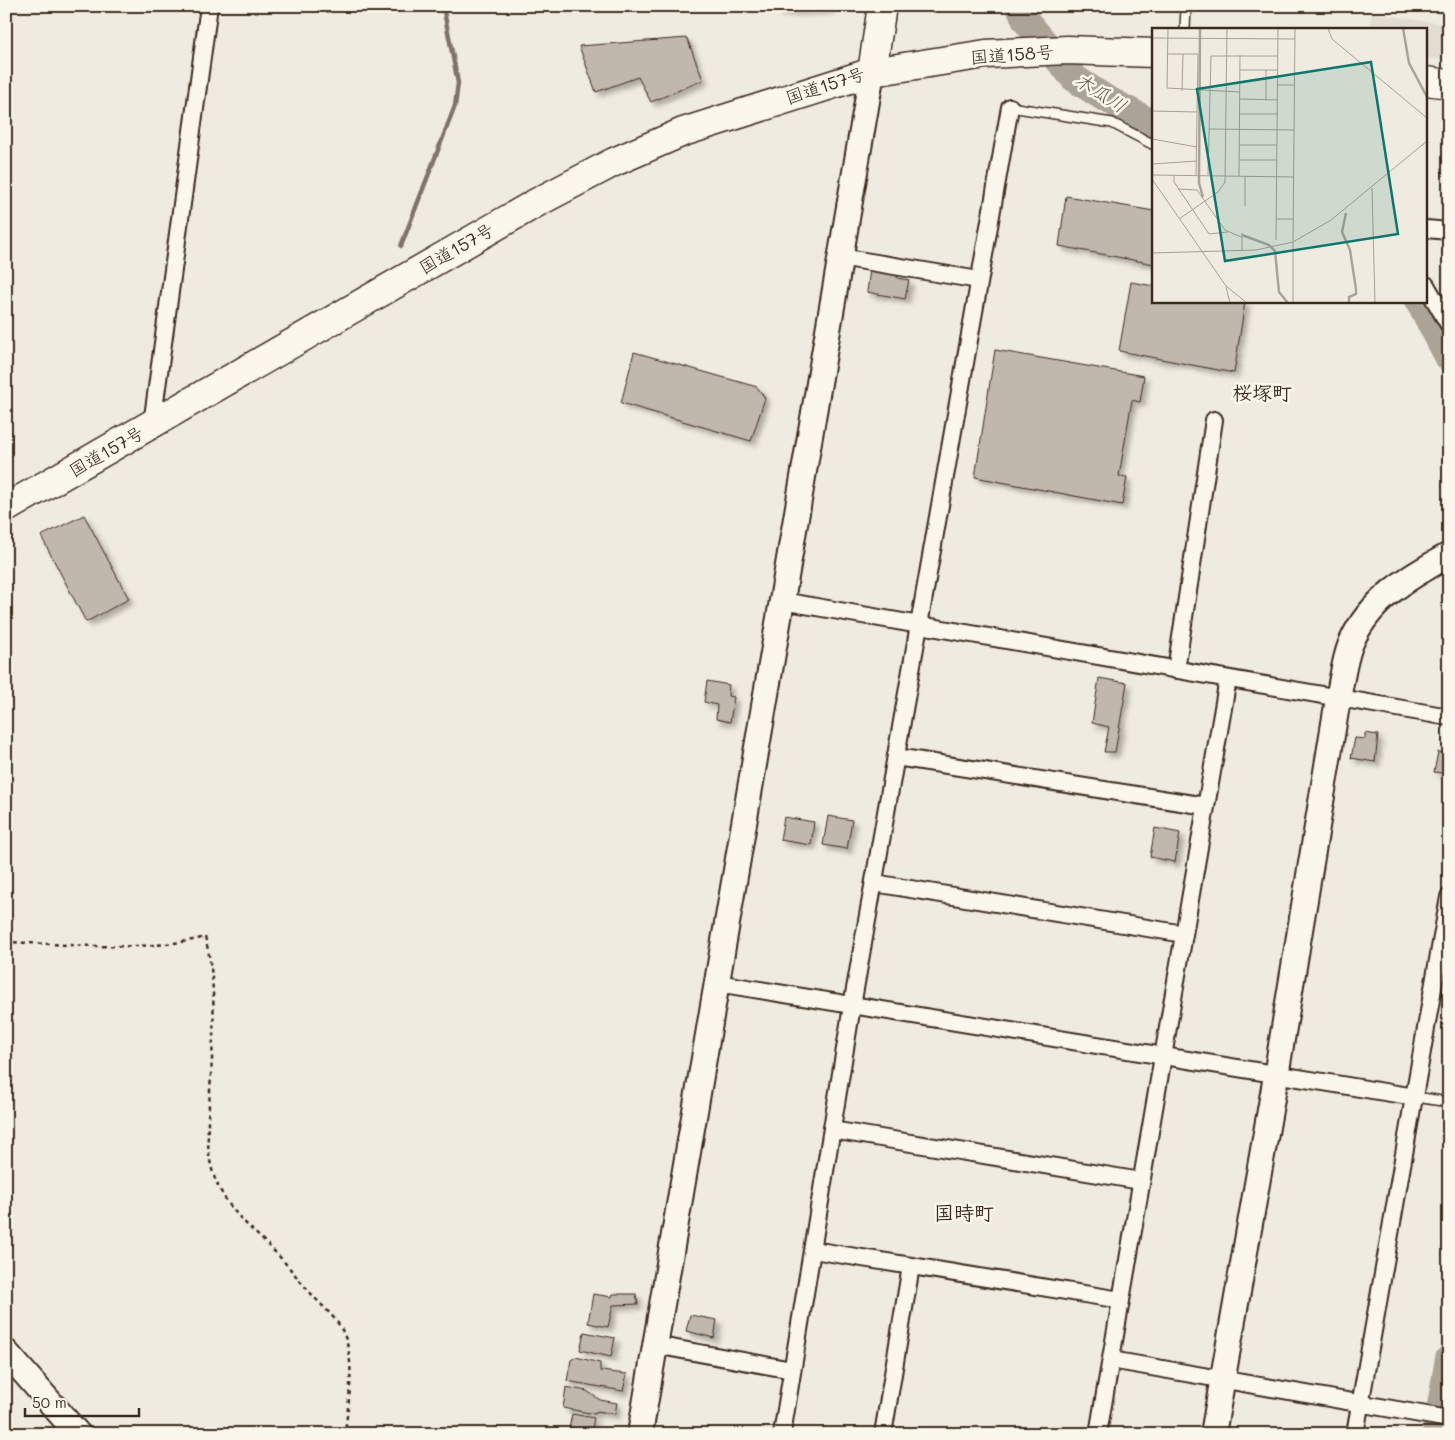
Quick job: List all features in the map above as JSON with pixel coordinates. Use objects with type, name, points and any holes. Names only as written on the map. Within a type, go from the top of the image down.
[{"type":"highway","name":"国道157号","points":[[6,508],[536,203],[614,162],[683,132],[872,72],[882,6]]},
{"type":"highway","name":"国道158号","points":[[872,72],[986,54],[1067,50],[1152,53]]},
{"type":"highway","points":[[1428,81],[1449,84]]},
{"type":"street","points":[[152,424],[209,6]]},
{"type":"street","points":[[640,1434],[872,72]]},
{"type":"street","points":[[782,1434],[852,1006],[1010,106]]},
{"type":"street","points":[[1428,229],[1449,231]]},
{"type":"street","points":[[840,257],[979,280]]},
{"type":"street","points":[[1428,288],[1449,325]]},
{"type":"street","points":[[1176,670],[1214,420]]},
{"type":"street","points":[[1213,1434],[1276,1076],[1338,698],[1351,643],[1363,620],[1398,585],[1449,555]]},
{"type":"street","points":[[782,602],[1449,717]]},
{"type":"street","points":[[1098,1434],[1228,679]]},
{"type":"street","points":[[896,757],[1206,806]]},
{"type":"street","points":[[874,883],[1184,934]]},
{"type":"street","points":[[1356,1434],[1449,897]]},
{"type":"street","points":[[716,983],[1276,1076],[1415,1097]]},
{"type":"street","points":[[832,1130],[1141,1181]]},
{"type":"street","points":[[813,1250],[1121,1300]]},
{"type":"street","points":[[884,1434],[911,1266]]},
{"type":"street","points":[[655,1345],[792,1370]]},
{"type":"street","points":[[6,1352],[78,1434]]},
{"type":"street","points":[[1111,1360],[1449,1420]]},
{"type":"lane","points":[[1186,6],[1186,28]]},
{"type":"lane","points":[[1010,106],[1112,123],[1152,144]]},
{"type":"lane","points":[[1415,1097],[1449,1102]]},
{"type":"path","points":[[6,942],[171,944],[205,937],[209,952],[213,1010],[206,1126],[209,1154],[214,1174],[224,1198],[236,1215],[278,1256],[340,1324],[346,1340],[349,1365],[345,1434]]},
{"type":"shaded area","points":[[1372,13],[1449,25],[1449,61],[1428,58],[1428,28],[1370,28]]},
{"type":"building","points":[[777,6],[830,6],[829,9],[777,11]]},
{"type":"building","points":[[687,38],[703,80],[651,102],[638,77],[596,92],[579,46]]},
{"type":"building","points":[[1066,196],[1152,211],[1152,264],[1059,246]]},
{"type":"building","points":[[870,269],[898,274],[897,278],[909,280],[905,299],[867,292]]},
{"type":"building","points":[[1131,282],[1152,286],[1152,302],[1245,302],[1234,373],[1119,351]]},
{"type":"building","points":[[995,350],[1144,376],[1140,402],[1132,400],[1119,476],[1127,477],[1122,505],[975,477]]},
{"type":"building","points":[[634,352],[757,387],[765,398],[751,441],[621,403]]},
{"type":"building","points":[[84,515],[129,599],[86,622],[41,536]]},
{"type":"building","points":[[1099,678],[1127,683],[1115,752],[1104,752],[1109,727],[1092,723]]},
{"type":"building","points":[[707,681],[729,685],[728,696],[734,697],[730,722],[716,719],[717,705],[704,702]]},
{"type":"building","points":[[1365,733],[1378,735],[1375,762],[1351,758],[1355,738],[1365,739]]},
{"type":"building","points":[[1438,752],[1449,754],[1449,774],[1434,772]]},
{"type":"building","points":[[828,816],[852,820],[847,849],[823,845]]},
{"type":"building","points":[[784,817],[814,822],[811,845],[780,840]]},
{"type":"building","points":[[1155,828],[1180,833],[1175,862],[1150,857]]},
{"type":"building","points":[[593,1294],[612,1297],[613,1294],[636,1294],[638,1304],[613,1305],[608,1327],[588,1323]]},
{"type":"building","points":[[690,1315],[717,1320],[714,1338],[686,1331]]},
{"type":"building","points":[[584,1332],[615,1338],[611,1357],[580,1350]]},
{"type":"building","points":[[576,1357],[600,1363],[600,1371],[627,1374],[623,1391],[567,1381],[571,1360]]},
{"type":"building","points":[[566,1387],[587,1391],[600,1400],[617,1403],[615,1414],[597,1411],[595,1414],[563,1408]]},
{"type":"building","points":[[572,1414],[594,1418],[591,1434],[568,1434]]},
{"type":"waterway","points":[[401,246],[455,106],[458,83],[443,6]]},
{"type":"waterway","name":"木瓜川","points":[[1020,6],[1026,21],[1074,78],[1103,97],[1152,123]]},
{"type":"waterway","name":"木瓜川","points":[[1420,302],[1449,358]]},
{"type":"waterway","name":"木瓜川","points":[[1436,1434],[1449,1359]]},
{"type":"district","name":"桜塚町","points":[[1262,392]]},
{"type":"district","name":"国時町","points":[[964,1212]]}]
